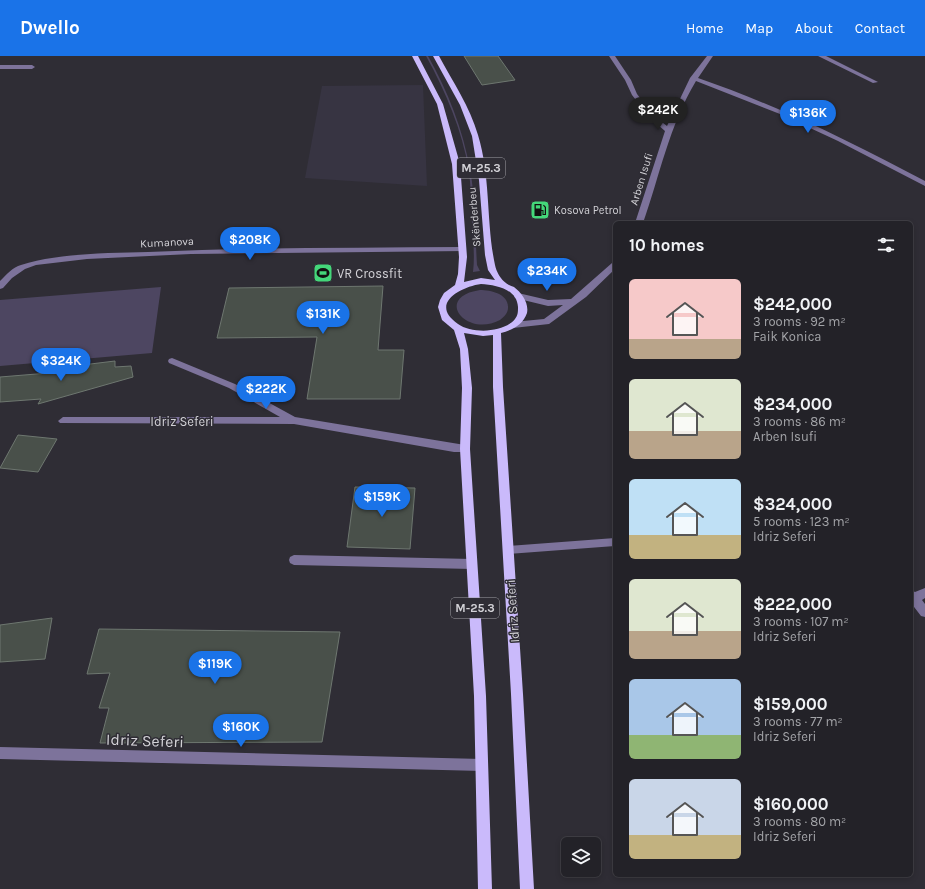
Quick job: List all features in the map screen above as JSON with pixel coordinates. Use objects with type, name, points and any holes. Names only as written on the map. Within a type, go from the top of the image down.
[{"type":"main road","name":"Skënderbeu","points":[[415,56],[440,104],[456,164],[463,250],[462,274],[459,286]]},
{"type":"main road","name":"Skënderbeu","points":[[436,56],[462,102],[474,135],[480,162],[489,255],[492,270],[503,285]]},
{"type":"main road","name":"M-25.3","points":[[484,889],[480,696],[466,449],[467,388],[464,349],[458,329],[445,318],[442,310],[442,303],[448,294],[459,286],[480,281],[503,285],[512,290],[518,296]]},
{"type":"main road","points":[[458,329],[481,334],[497,332],[513,325],[519,318],[522,311],[522,304],[518,296]]},
{"type":"main road","name":"Idriz Seferi","points":[[497,332],[498,387],[517,694],[526,889]]},
{"type":"street","points":[[612,56],[628,80],[638,100],[668,131]]},
{"type":"street","name":"Arben Isufi","points":[[640,221],[668,131],[693,78],[710,56]]},
{"type":"street","points":[[821,56],[876,82]]},
{"type":"street","points":[[0,67],[32,67]]},
{"type":"street","points":[[693,78],[720,87],[799,120],[855,146],[925,184]]},
{"type":"street","name":"Kumanova","points":[[0,286],[9,276],[22,267],[36,263],[87,257],[191,252],[463,250]]},
{"type":"street","points":[[513,325],[546,322],[574,302],[613,267]]},
{"type":"street","points":[[518,296],[548,303],[574,302]]},
{"type":"street","points":[[172,361],[232,386],[294,420]]},
{"type":"street","name":"Idriz Seferi","points":[[64,421],[294,420],[466,449]]},
{"type":"street","points":[[508,550],[613,542]]},
{"type":"street","points":[[294,560],[472,564]]},
{"type":"street","points":[[913,596],[925,593]]},
{"type":"street","points":[[913,597],[925,612]]},
{"type":"street","name":"Idriz Seferi","points":[[0,753],[482,765]]},
{"type":"shaded area","points":[[426,56],[428,56],[442,83],[454,111],[467,155],[472,182],[477,265],[480,271],[473,272],[474,254],[471,190],[466,156],[458,126],[440,83]]},
{"type":"shaded area","points":[[423,85],[427,186],[305,178],[322,86]]},
{"type":"shaded area","points":[[161,287],[152,353],[0,366],[0,300]]},
{"type":"shaded area","points":[[480,290],[494,292],[506,299],[508,303],[508,310],[506,315],[500,320],[487,324],[476,324],[466,320],[460,314],[457,307],[459,300],[466,294]]},
{"type":"building","points":[[464,56],[498,56],[515,80],[482,85]]},
{"type":"building","points":[[383,286],[378,350],[404,350],[400,399],[307,399],[317,337],[217,338],[229,288]]},
{"type":"building","points":[[115,361],[115,367],[131,366],[133,377],[38,404],[41,399],[0,402],[0,377],[73,371],[74,366]]},
{"type":"building","points":[[18,435],[57,439],[38,472],[0,468]]},
{"type":"building","points":[[355,487],[415,488],[410,549],[347,547]]},
{"type":"building","points":[[52,618],[45,659],[0,662],[0,625]]},
{"type":"building","points":[[99,629],[340,632],[322,742],[100,743],[109,708],[99,708],[110,673],[87,674]]},
{"type":"place","name":"Kosova Petrol","points":[[540,210]]},
{"type":"place","name":"VR Crossfit","points":[[323,273]]}]
